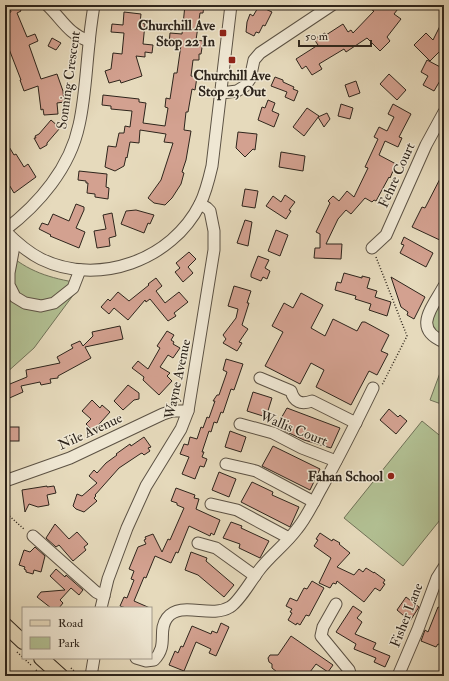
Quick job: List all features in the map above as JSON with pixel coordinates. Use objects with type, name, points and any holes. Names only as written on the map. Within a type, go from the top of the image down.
[{"type":"main road","points":[[5,625],[22,641]]},
{"type":"main road","points":[[42,659],[61,676]]},
{"type":"street","points":[[47,5],[78,37],[89,41]]},
{"type":"street","name":"Sonning Crescent","points":[[5,230],[30,209],[48,188],[64,165],[75,140],[84,95],[94,5]]},
{"type":"street","points":[[5,230],[22,248],[42,259],[80,270],[105,270],[130,263],[154,253],[181,232],[200,204],[207,188],[212,166],[232,5]]},
{"type":"street","points":[[221,93],[237,91],[245,86],[250,79],[254,60],[260,53],[332,5]]},
{"type":"street","name":"Fehre Court","points":[[372,248],[386,235],[426,145],[444,112]]},
{"type":"street","name":"Wayne Avenue","points":[[101,607],[115,556],[143,493],[182,429],[188,411],[203,325],[215,239],[210,211],[200,204]]},
{"type":"street","points":[[15,241],[9,273],[9,285],[15,297],[25,303],[41,306],[54,303],[72,288],[80,270]]},
{"type":"street","points":[[444,286],[426,320],[427,328],[431,335],[444,342]]},
{"type":"street","points":[[260,378],[291,391],[298,402],[303,404],[312,401],[356,423]]},
{"type":"street","points":[[139,659],[146,661],[154,660],[159,655],[162,647],[163,629],[166,619],[175,612],[179,610],[205,612],[218,611],[230,607],[242,594],[255,576],[297,529],[314,502],[356,423],[377,388]]},
{"type":"street","name":"Nile Avenue","points":[[5,481],[70,458],[163,414],[172,411],[188,411]]},
{"type":"street","name":"Wallis Court","points":[[240,424],[273,433],[302,448],[336,461]]},
{"type":"street","points":[[226,464],[256,471],[314,502]]},
{"type":"street","points":[[211,504],[237,510],[289,538]]},
{"type":"street","points":[[33,536],[96,592],[104,596]]},
{"type":"street","points":[[198,543],[216,548],[255,576]]},
{"type":"street","name":"Fisher Lane","points":[[398,676],[418,629],[437,578],[444,566]]},
{"type":"street","points":[[336,604],[323,627],[321,636],[349,670],[351,676]]},
{"type":"street","points":[[91,676],[94,659]]},
{"type":"path","points":[[372,248],[407,336],[377,388]]},
{"type":"path","points":[[5,512],[33,536]]},
{"type":"green space","points":[[5,251],[22,264],[40,273],[58,279],[79,283],[74,294],[34,348],[5,374]]},
{"type":"green space","points":[[444,292],[444,340],[431,329],[430,316]]},
{"type":"green space","points":[[444,362],[444,405],[430,400]]},
{"type":"green space","points":[[422,421],[444,439],[444,515],[403,566],[344,518]]},
{"type":"building","points":[[9,5],[18,5],[21,11],[17,13],[27,37],[35,34],[38,41],[29,45],[41,79],[57,74],[63,91],[64,102],[57,103],[58,114],[44,115],[43,109],[41,110],[38,86],[24,91],[9,49],[5,50],[5,14],[11,12]]},
{"type":"building","points":[[185,5],[204,5],[203,13],[200,13],[196,40],[203,41],[201,54],[199,54],[199,60],[193,60],[191,76],[197,77],[195,90],[192,89],[188,112],[186,112],[184,130],[191,131],[186,160],[182,172],[184,173],[181,184],[172,198],[165,205],[154,203],[148,198],[161,180],[173,143],[164,142],[166,134],[140,130],[139,143],[130,142],[124,166],[115,171],[105,167],[108,146],[116,147],[119,133],[124,133],[125,126],[130,127],[132,111],[111,109],[111,106],[102,105],[103,95],[139,99],[139,102],[146,103],[143,123],[165,126],[168,108],[165,107],[166,98],[170,99],[174,73],[177,73],[181,45],[169,44],[170,33],[182,34]]},
{"type":"building","points":[[376,5],[401,5],[394,14],[401,19],[387,37],[390,41],[380,51],[367,38],[346,52],[344,49],[319,64],[322,69],[312,75],[306,66],[302,69],[296,59],[318,45],[314,39],[325,33],[326,35],[343,24],[348,32],[351,30],[353,33],[374,11],[372,10]]},
{"type":"building","points":[[259,6],[272,12],[265,26],[263,25],[259,33],[256,32],[254,36],[246,32],[247,22],[250,14],[253,16]]},
{"type":"building","points":[[124,12],[141,14],[140,23],[145,24],[143,44],[153,45],[152,53],[145,52],[145,57],[136,56],[142,76],[121,83],[120,80],[109,83],[105,71],[111,69],[113,53],[122,54],[124,33],[111,32],[112,24],[123,25]]},
{"type":"building","points":[[444,18],[444,47],[430,61],[414,45],[426,33],[433,40]]},
{"type":"building","points":[[52,38],[61,43],[56,50],[48,46]]},
{"type":"building","points":[[427,60],[444,69],[444,81],[441,79],[434,91],[423,85],[428,76],[421,72]]},
{"type":"building","points":[[389,74],[406,90],[397,100],[380,84]]},
{"type":"building","points":[[275,77],[283,80],[283,82],[294,87],[293,89],[298,91],[294,101],[285,97],[287,92],[271,86]]},
{"type":"building","points":[[356,81],[360,93],[349,97],[345,85]]},
{"type":"building","points":[[268,100],[275,103],[272,111],[279,114],[274,127],[258,120],[262,107],[265,108]]},
{"type":"building","points":[[341,104],[353,108],[350,119],[338,116]]},
{"type":"building","points":[[393,104],[411,114],[399,137],[402,138],[398,147],[385,141],[379,155],[396,164],[390,178],[389,177],[376,201],[374,200],[372,202],[365,198],[351,214],[346,210],[338,219],[326,244],[342,244],[341,259],[314,258],[315,248],[320,248],[320,234],[316,232],[330,203],[328,201],[333,196],[339,201],[347,191],[354,197],[368,168],[365,167],[378,139],[374,137],[379,127],[387,131],[394,117],[388,114]]},
{"type":"building","points":[[307,108],[319,116],[304,136],[293,127]]},
{"type":"building","points":[[327,113],[330,119],[324,127],[318,117]]},
{"type":"building","points":[[51,120],[60,128],[47,143],[47,145],[40,149],[34,138],[36,138],[35,136],[39,134]]},
{"type":"building","points":[[238,132],[257,134],[255,150],[253,149],[245,157],[236,148]]},
{"type":"building","points":[[5,140],[14,155],[16,154],[24,167],[28,164],[36,177],[14,193],[5,178]]},
{"type":"building","points":[[281,152],[305,156],[303,171],[279,167]]},
{"type":"building","points":[[79,171],[107,174],[106,187],[109,188],[108,199],[95,197],[95,194],[87,193],[88,183],[86,183],[86,181],[78,180]]},
{"type":"building","points":[[444,171],[444,242],[412,227],[422,207],[425,208]]},
{"type":"building","points":[[245,189],[258,191],[255,208],[242,206]]},
{"type":"building","points":[[285,195],[295,202],[289,210],[291,211],[286,219],[266,206],[273,196],[281,202]]},
{"type":"building","points":[[76,204],[84,207],[76,228],[85,232],[79,248],[50,236],[51,235],[39,229],[42,223],[48,225],[53,214],[69,221]]},
{"type":"building","points":[[136,210],[154,215],[150,224],[148,223],[144,233],[121,224],[126,211]]},
{"type":"building","points":[[112,213],[116,236],[109,238],[110,246],[97,248],[94,231],[106,229],[103,215]]},
{"type":"building","points":[[245,220],[252,222],[248,246],[237,243]]},
{"type":"building","points":[[276,230],[288,235],[280,256],[268,251]]},
{"type":"building","points":[[404,237],[433,253],[426,267],[400,253],[404,245],[401,244]]},
{"type":"building","points":[[189,252],[196,259],[188,267],[193,273],[183,282],[175,272],[180,268],[176,263]]},
{"type":"building","points":[[258,256],[269,260],[265,268],[270,271],[267,279],[263,277],[261,281],[251,277]]},
{"type":"building","points":[[344,273],[362,278],[362,276],[370,278],[367,288],[377,291],[375,297],[391,302],[387,316],[369,310],[371,304],[355,299],[356,296],[335,290],[337,282],[341,283]]},
{"type":"building","points":[[391,277],[425,297],[414,319],[407,315],[408,312],[401,307]]},
{"type":"building","points":[[156,278],[162,286],[156,291],[165,303],[179,292],[188,302],[174,313],[176,316],[168,321],[150,299],[146,302],[145,300],[128,320],[114,308],[109,314],[101,307],[108,299],[110,301],[118,292],[129,301]]},
{"type":"building","points":[[234,286],[251,291],[242,325],[248,329],[239,342],[242,343],[237,351],[223,343],[226,339],[223,335],[236,318],[238,309],[228,306]]},
{"type":"building","points":[[301,293],[323,305],[311,328],[325,336],[333,319],[357,331],[362,322],[365,322],[389,335],[381,351],[388,354],[377,375],[369,371],[351,405],[316,387],[324,370],[311,363],[300,384],[265,366],[283,332],[272,326],[284,303],[293,308]]},
{"type":"building","points":[[120,326],[123,339],[85,347],[91,358],[58,376],[58,378],[50,379],[51,383],[41,385],[40,382],[21,386],[23,392],[5,400],[5,386],[27,377],[26,370],[60,363],[57,357],[73,348],[71,345],[80,341],[83,346],[93,336],[92,332]]},
{"type":"building","points":[[167,331],[174,335],[171,340],[174,342],[173,344],[180,348],[173,358],[168,355],[160,367],[170,373],[167,376],[172,381],[159,395],[143,380],[144,377],[132,368],[138,361],[148,369],[160,348],[157,346]]},
{"type":"building","points":[[226,359],[243,364],[234,390],[231,389],[223,413],[221,412],[217,423],[214,422],[211,432],[209,431],[202,452],[204,452],[202,457],[207,459],[204,467],[200,466],[195,479],[182,474],[189,457],[180,454],[184,444],[188,445],[190,437],[197,439],[201,427],[203,428],[207,417],[209,418],[215,401],[213,401],[217,395],[219,395],[227,372],[223,370]]},
{"type":"building","points":[[128,385],[139,393],[139,399],[134,400],[123,410],[114,401]]},
{"type":"building","points":[[253,392],[272,398],[266,417],[247,411]]},
{"type":"building","points":[[92,400],[100,408],[102,405],[110,412],[93,431],[86,424],[91,419],[82,411]]},
{"type":"building","points":[[287,408],[340,428],[331,448],[304,440],[276,427]]},
{"type":"building","points":[[389,409],[398,417],[400,415],[407,421],[396,434],[380,420]]},
{"type":"building","points":[[5,427],[19,427],[19,441],[5,441]]},
{"type":"building","points":[[230,431],[246,437],[241,452],[225,447]]},
{"type":"building","points":[[144,437],[151,447],[148,448],[150,451],[144,455],[142,453],[140,454],[119,468],[95,495],[96,496],[94,498],[97,501],[84,512],[76,509],[73,506],[77,494],[82,496],[97,483],[89,476],[94,470],[97,473],[106,463],[117,455],[116,454],[130,444],[131,446]]},
{"type":"building","points":[[273,446],[320,469],[310,490],[262,466]]},
{"type":"building","points":[[219,472],[236,479],[229,497],[212,490]]},
{"type":"building","points":[[252,482],[273,492],[272,495],[299,507],[290,527],[241,502]]},
{"type":"building","points":[[54,486],[56,493],[47,495],[49,505],[38,507],[29,504],[25,512],[22,490]]},
{"type":"building","points":[[176,488],[195,495],[194,498],[199,499],[196,509],[220,520],[214,535],[211,533],[210,536],[189,526],[178,553],[176,552],[171,563],[155,556],[146,578],[144,577],[134,601],[148,607],[120,606],[124,597],[127,598],[134,580],[131,579],[134,571],[129,569],[138,547],[146,544],[144,540],[146,539],[145,537],[153,534],[162,552],[168,539],[170,540],[184,508],[171,501]]},
{"type":"building","points":[[231,522],[242,526],[241,528],[269,541],[260,558],[239,548],[240,544],[223,538]]},
{"type":"building","points":[[55,524],[69,539],[77,532],[88,544],[84,547],[86,550],[73,561],[59,545],[56,547],[46,538]]},
{"type":"building","points":[[320,533],[332,541],[333,539],[340,543],[339,544],[350,553],[337,567],[354,575],[359,569],[363,572],[366,568],[374,572],[385,580],[383,583],[385,584],[380,591],[375,588],[364,602],[337,581],[336,584],[333,583],[330,588],[319,583],[331,558],[314,546]]},
{"type":"building","points":[[35,547],[45,556],[41,572],[34,570],[33,574],[26,572],[24,569],[25,567],[19,565],[24,550],[30,552]]},
{"type":"building","points":[[191,552],[207,558],[206,561],[234,585],[224,597],[198,575],[185,570]]},
{"type":"building","points":[[56,569],[65,577],[66,575],[83,590],[79,595],[71,588],[60,600],[63,603],[60,607],[50,607],[37,597],[41,592],[65,590],[50,576]]},
{"type":"building","points":[[312,581],[324,588],[309,616],[306,615],[300,625],[297,623],[296,625],[288,620],[292,613],[290,612],[292,609],[286,606],[290,598],[297,601],[304,588],[307,589]]},
{"type":"building","points":[[406,597],[419,607],[410,621],[397,610]]},
{"type":"building","points":[[353,606],[362,612],[357,618],[362,622],[355,634],[376,643],[373,649],[390,656],[385,667],[374,662],[376,658],[354,649],[356,644],[336,632]]},
{"type":"building","points":[[438,607],[444,609],[444,646],[438,644],[436,647],[421,641],[425,630],[428,632]]},
{"type":"building","points":[[221,623],[229,627],[216,656],[209,653],[211,649],[196,642],[184,671],[169,665],[175,651],[178,653],[181,646],[183,647],[192,626],[211,634],[212,631],[217,633]]},
{"type":"building","points":[[291,636],[333,665],[328,672],[316,664],[307,676],[282,676],[272,668],[272,664],[269,662],[268,658],[270,655],[278,655]]},
{"type":"place","name":"Churchill Ave Stop 22 In","points":[[223,33]]},
{"type":"place","name":"Churchill Ave Stop 23 Out","points":[[232,60]]},
{"type":"place","name":"Fahan School","points":[[391,476]]}]
